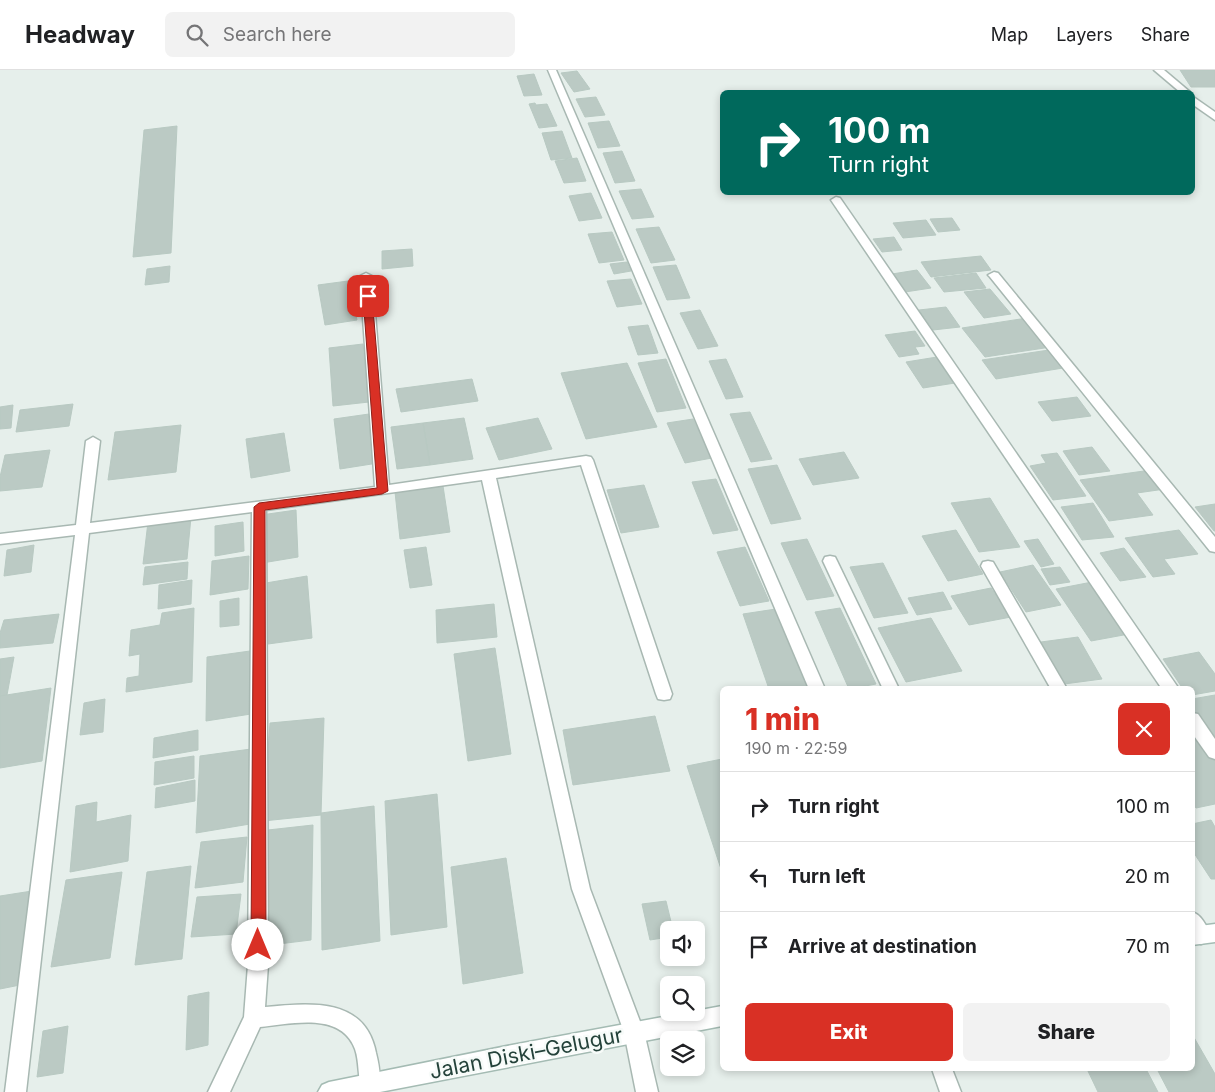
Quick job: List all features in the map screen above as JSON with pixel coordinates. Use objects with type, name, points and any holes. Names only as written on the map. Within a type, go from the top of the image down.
[{"type":"street","points":[[552,70],[817,686]]},
{"type":"street","points":[[1158,70],[1183,90]]},
{"type":"street","points":[[1195,101],[1215,118]]},
{"type":"street","points":[[836,200],[1169,686]]},
{"type":"street","points":[[994,275],[1215,547]]},
{"type":"street","points":[[366,276],[382,491]]},
{"type":"street","points":[[15,1092],[93,442]]},
{"type":"street","points":[[0,539],[382,491],[586,460],[664,694]]},
{"type":"street","points":[[488,475],[581,889],[634,1032],[647,1092]]},
{"type":"street","points":[[219,1092],[254,1018],[258,965],[259,507]]},
{"type":"street","points":[[830,561],[890,686]]},
{"type":"street","points":[[988,566],[1057,686]]},
{"type":"street","points":[[1195,723],[1215,752]]},
{"type":"street","points":[[254,1018],[321,1012],[342,1017],[353,1027],[364,1045],[370,1084]]},
{"type":"street","name":"Jalan Diski–Gelugur","points":[[329,1092],[720,1016]]},
{"type":"street","points":[[943,1071],[951,1092]]},
{"type":"building","points":[[1180,70],[1215,70],[1215,87],[1191,87]]},
{"type":"building","points":[[577,71],[590,89],[574,92],[561,73]]},
{"type":"building","points":[[534,74],[542,95],[524,96],[517,76]]},
{"type":"building","points":[[596,97],[605,115],[585,117],[576,99]]},
{"type":"building","points":[[535,103],[536,105],[547,104],[557,126],[539,128],[529,104]]},
{"type":"building","points":[[609,121],[620,146],[598,148],[588,123]]},
{"type":"building","points":[[177,126],[171,253],[133,257],[144,130]]},
{"type":"building","points":[[562,131],[572,158],[551,160],[542,133]]},
{"type":"building","points":[[622,151],[635,181],[615,183],[603,153]]},
{"type":"building","points":[[577,158],[586,181],[564,183],[555,161]]},
{"type":"building","points":[[641,189],[654,217],[632,219],[619,191]]},
{"type":"building","points":[[591,193],[602,218],[579,221],[569,196]]},
{"type":"building","points":[[952,218],[960,230],[938,232],[930,219]]},
{"type":"building","points":[[926,220],[936,235],[903,238],[893,223]]},
{"type":"building","points":[[659,227],[675,260],[651,263],[636,229]]},
{"type":"building","points":[[612,232],[624,260],[599,263],[588,234]]},
{"type":"building","points":[[894,237],[902,250],[882,252],[873,239]]},
{"type":"building","points":[[412,249],[413,266],[382,269],[382,251]]},
{"type":"building","points":[[981,256],[991,270],[931,277],[921,262]]},
{"type":"building","points":[[627,262],[631,271],[614,274],[610,264]]},
{"type":"building","points":[[676,265],[690,298],[667,300],[653,267]]},
{"type":"building","points":[[170,266],[169,282],[145,285],[147,269]]},
{"type":"building","points":[[917,270],[931,288],[905,292],[892,274]]},
{"type":"building","points":[[976,273],[986,288],[944,292],[934,278]]},
{"type":"building","points":[[631,279],[642,304],[617,307],[607,281]]},
{"type":"building","points":[[348,281],[357,320],[325,325],[318,285]]},
{"type":"building","points":[[990,289],[1011,314],[984,318],[964,292]]},
{"type":"building","points":[[946,307],[960,327],[933,330],[919,310]]},
{"type":"building","points":[[700,310],[718,346],[698,349],[680,313]]},
{"type":"building","points":[[1027,318],[1051,347],[985,357],[962,328]]},
{"type":"building","points":[[648,325],[658,353],[638,355],[628,327]]},
{"type":"building","points":[[915,331],[925,346],[915,347],[919,354],[899,357],[885,335]]},
{"type":"building","points":[[363,344],[369,402],[333,406],[329,348]]},
{"type":"building","points":[[1049,350],[1063,368],[996,379],[982,360]]},
{"type":"building","points":[[937,357],[955,383],[923,388],[906,362]]},
{"type":"building","points":[[666,359],[686,408],[657,412],[638,363]]},
{"type":"building","points":[[726,359],[743,397],[726,399],[709,361]]},
{"type":"building","points":[[627,363],[657,427],[586,439],[561,373]]},
{"type":"building","points":[[472,379],[478,401],[401,412],[396,389]]},
{"type":"building","points":[[1077,397],[1091,416],[1052,421],[1038,402]]},
{"type":"building","points":[[73,404],[69,426],[16,432],[20,410]]},
{"type":"building","points":[[13,405],[11,428],[0,429],[0,407]]},
{"type":"building","points":[[750,412],[772,459],[751,462],[730,414]]},
{"type":"building","points":[[369,414],[378,463],[340,469],[334,419]]},
{"type":"building","points":[[464,418],[473,459],[430,465],[423,423]]},
{"type":"building","points":[[538,418],[552,449],[499,460],[486,428]]},
{"type":"building","points":[[693,419],[712,458],[685,463],[667,423]]},
{"type":"building","points":[[423,423],[430,465],[397,469],[391,427]]},
{"type":"building","points":[[181,425],[176,472],[108,480],[115,432]]},
{"type":"building","points":[[284,433],[290,471],[251,478],[246,439]]},
{"type":"building","points":[[1092,447],[1110,471],[1079,475],[1063,451]]},
{"type":"building","points":[[50,450],[42,487],[0,491],[0,477],[5,455]]},
{"type":"building","points":[[844,452],[859,478],[813,485],[799,459]]},
{"type":"building","points":[[1057,453],[1086,496],[1053,500],[1030,466],[1046,463],[1041,455]]},
{"type":"building","points":[[777,465],[801,519],[771,524],[748,469]]},
{"type":"building","points":[[1151,470],[1165,489],[1137,493],[1153,515],[1109,521],[1080,480]]},
{"type":"building","points":[[716,479],[738,530],[713,534],[692,482]]},
{"type":"building","points":[[644,485],[659,527],[621,533],[607,490]]},
{"type":"building","points":[[443,486],[450,532],[400,539],[395,492]]},
{"type":"building","points":[[990,498],[1020,547],[979,552],[951,503]]},
{"type":"building","points":[[1093,503],[1114,537],[1082,540],[1061,507]]},
{"type":"building","points":[[1215,504],[1215,531],[1214,531],[1195,507]]},
{"type":"building","points":[[296,510],[298,557],[262,563],[261,515]]},
{"type":"building","points":[[191,517],[187,559],[143,564],[148,522]]},
{"type":"building","points":[[243,522],[244,551],[215,556],[215,526]]},
{"type":"building","points":[[956,530],[983,574],[948,581],[922,536]]},
{"type":"building","points":[[1179,530],[1198,554],[1164,559],[1175,574],[1153,577],[1125,538]]},
{"type":"building","points":[[807,539],[834,596],[807,600],[781,543]]},
{"type":"building","points":[[1038,539],[1054,564],[1041,567],[1024,541]]},
{"type":"building","points":[[34,545],[31,572],[4,576],[7,550]]},
{"type":"building","points":[[426,547],[432,585],[410,588],[404,550]]},
{"type":"building","points":[[745,547],[769,601],[740,606],[717,552]]},
{"type":"building","points":[[1124,548],[1146,577],[1120,581],[1100,553]]},
{"type":"building","points":[[249,556],[248,589],[210,595],[212,561]]},
{"type":"building","points":[[188,562],[187,579],[143,585],[145,567]]},
{"type":"building","points":[[883,563],[908,613],[874,618],[850,567]]},
{"type":"building","points":[[1033,565],[1061,605],[1026,612],[1000,572]]},
{"type":"building","points":[[1060,567],[1070,582],[1050,585],[1041,569]]},
{"type":"building","points":[[307,576],[312,638],[268,644],[266,583]]},
{"type":"building","points":[[192,580],[191,604],[158,609],[159,585]]},
{"type":"building","points":[[1092,582],[1129,634],[1091,641],[1056,589]]},
{"type":"building","points":[[991,588],[1011,617],[969,625],[951,596]]},
{"type":"building","points":[[943,592],[952,609],[917,615],[908,598]]},
{"type":"building","points":[[239,598],[239,625],[220,627],[220,601]]},
{"type":"building","points":[[494,604],[497,637],[437,643],[436,610]]},
{"type":"building","points":[[194,608],[192,682],[126,692],[127,678],[139,676],[140,654],[129,656],[131,630],[160,625],[162,613]]},
{"type":"building","points":[[840,608],[876,684],[848,686],[815,612]]},
{"type":"building","points":[[776,609],[807,686],[768,686],[743,614]]},
{"type":"building","points":[[59,614],[53,643],[0,648],[0,633],[4,620]]},
{"type":"building","points":[[931,618],[962,671],[906,682],[878,628]]},
{"type":"building","points":[[1078,637],[1102,679],[1064,684],[1041,642]]},
{"type":"building","points":[[495,648],[511,754],[468,761],[454,654]]},
{"type":"building","points":[[250,651],[251,714],[206,721],[207,657]]},
{"type":"building","points":[[1199,652],[1215,674],[1215,691],[1195,694],[1195,686],[1181,686],[1163,659]]},
{"type":"building","points":[[14,657],[7,695],[0,696],[0,659]]},
{"type":"building","points":[[51,688],[42,761],[0,768],[0,696]]},
{"type":"building","points":[[1215,695],[1215,745],[1195,716],[1195,698]]},
{"type":"building","points":[[105,699],[103,732],[80,735],[84,703]]},
{"type":"building","points":[[655,716],[670,771],[573,785],[563,730]]},
{"type":"building","points":[[324,718],[321,815],[263,821],[270,723]]},
{"type":"building","points":[[198,730],[198,750],[153,758],[154,738]]},
{"type":"building","points":[[1195,731],[1215,760],[1215,804],[1196,808]]},
{"type":"building","points":[[251,749],[250,824],[196,833],[200,756]]},
{"type":"building","points":[[194,756],[194,778],[154,785],[155,762]]},
{"type":"building","points":[[720,759],[720,866],[687,766]]},
{"type":"building","points":[[195,780],[195,801],[155,808],[156,788]]},
{"type":"building","points":[[437,794],[447,927],[391,935],[385,801]]},
{"type":"building","points":[[97,802],[96,822],[131,815],[128,861],[70,872],[76,806]]},
{"type":"building","points":[[374,806],[380,941],[322,950],[321,813]]},
{"type":"building","points":[[1211,820],[1215,827],[1215,879],[1211,879],[1195,855],[1195,823]]},
{"type":"building","points":[[313,825],[311,940],[262,946],[268,830]]},
{"type":"building","points":[[247,837],[243,882],[195,888],[201,842]]},
{"type":"building","points":[[506,858],[523,973],[463,984],[451,867]]},
{"type":"building","points":[[191,866],[182,959],[135,965],[147,872]]},
{"type":"building","points":[[122,872],[110,958],[51,967],[66,880]]},
{"type":"building","points":[[32,891],[20,985],[0,989],[0,896]]},
{"type":"building","points":[[241,894],[236,934],[191,937],[197,897]]},
{"type":"building","points":[[666,901],[671,921],[660,921],[660,938],[650,940],[642,904]]},
{"type":"building","points":[[209,992],[208,1045],[186,1050],[188,996]]},
{"type":"building","points":[[68,1026],[63,1073],[37,1077],[43,1031]]},
{"type":"building","points":[[1195,1039],[1215,1074],[1215,1092],[1169,1092],[1158,1071],[1195,1071]]},
{"type":"building","points":[[1088,1071],[1147,1071],[1158,1092],[1098,1092]]},
{"type":"route","points":[[258,945],[259,507],[382,491],[368,296]]}]
